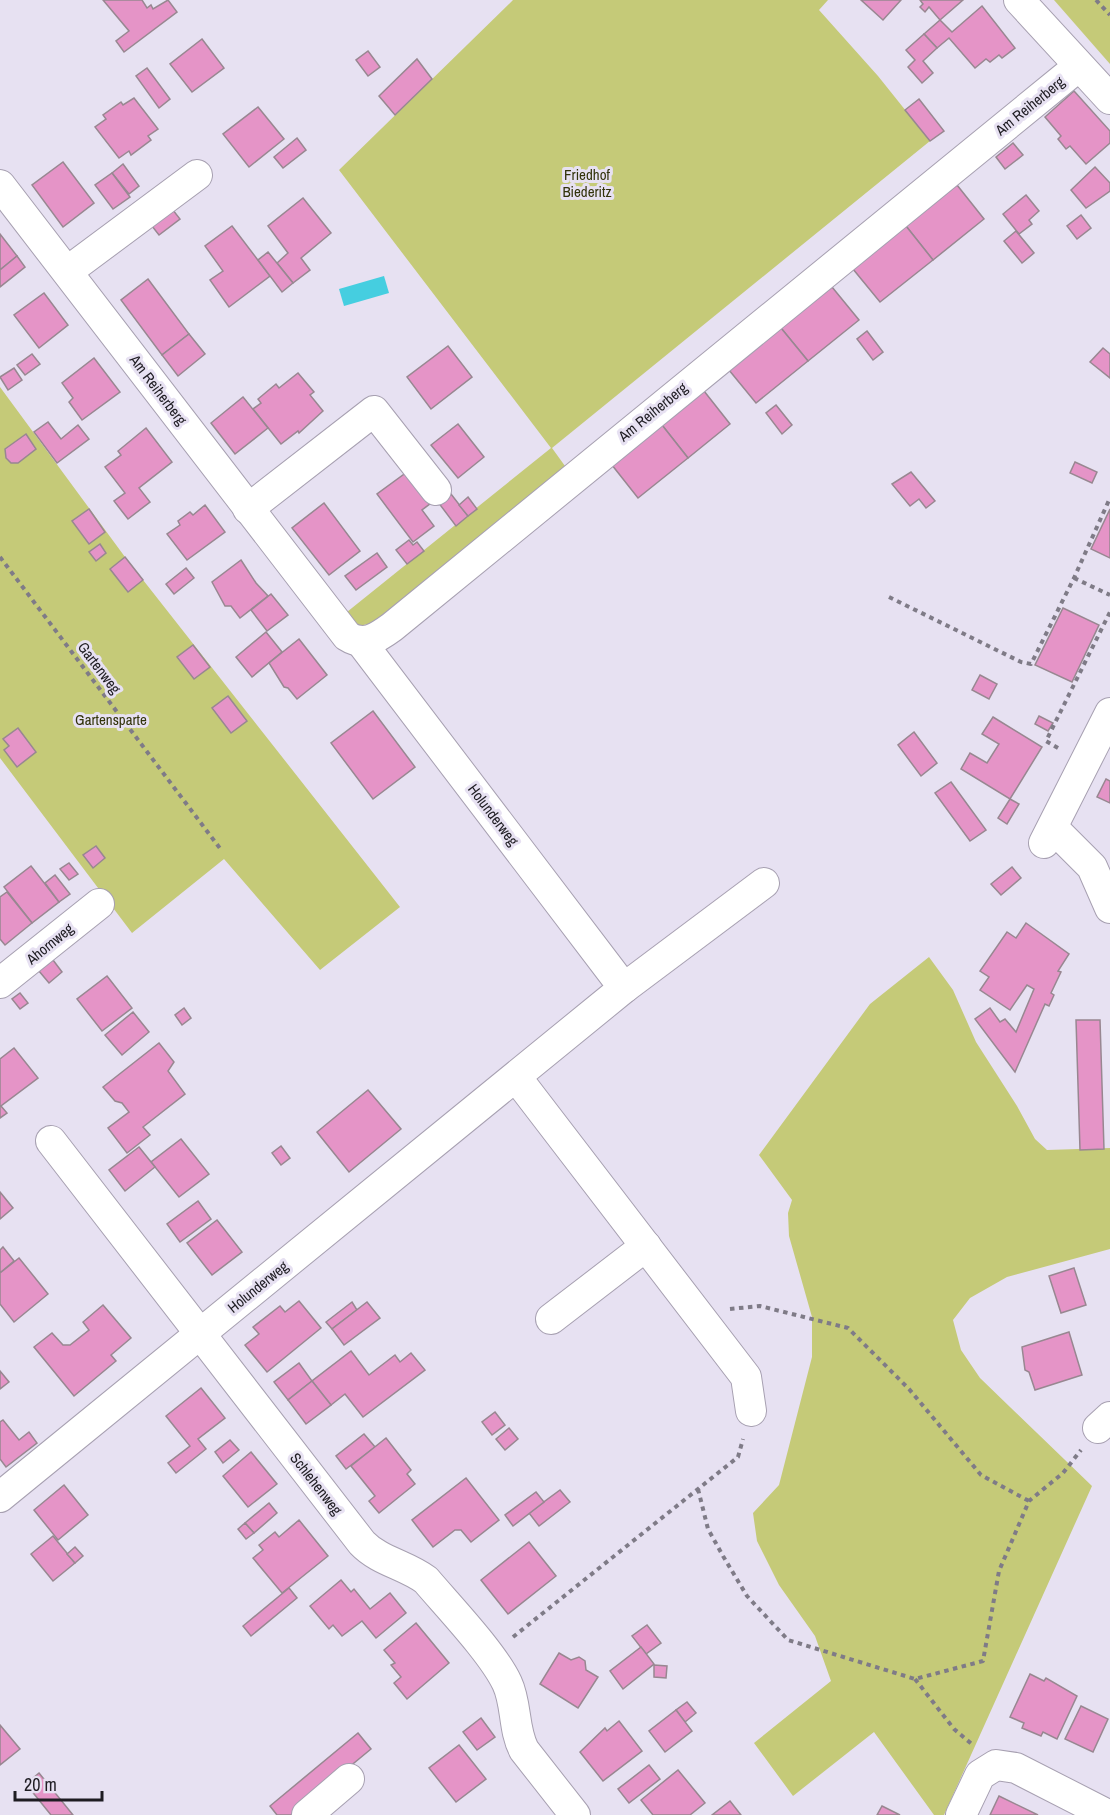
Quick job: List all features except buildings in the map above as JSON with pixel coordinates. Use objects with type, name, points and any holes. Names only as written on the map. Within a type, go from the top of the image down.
[{"type":"street","points":[[1019,0],[1110,99]]},
{"type":"street","name":"Am Reiherberg","points":[[0,185],[347,636],[361,642],[371,640],[392,627],[1079,66]]},
{"type":"street","points":[[68,271],[197,175]]},
{"type":"street","points":[[248,509],[374,411],[436,490]]},
{"type":"street","name":"Holunderweg","points":[[361,642],[624,988]]},
{"type":"street","points":[[1110,713],[1048,836],[1092,867],[1110,908]]},
{"type":"street","name":"Holunderweg","points":[[0,1497],[624,988],[764,883]]},
{"type":"street","name":"Ahornweg","points":[[0,983],[99,904]]},
{"type":"street","points":[[516,1077],[746,1377],[752,1411]]},
{"type":"street","name":"Schlehenweg","points":[[51,1141],[362,1543],[369,1551],[413,1571],[426,1580],[489,1657],[507,1682],[512,1696],[519,1741],[575,1815]]},
{"type":"street","points":[[551,1320],[646,1246]]},
{"type":"street","points":[[961,1815],[980,1775],[996,1765],[1016,1768],[1108,1815]]},
{"type":"street","points":[[307,1815],[349,1779]]},
{"type":"path","points":[[1096,0],[1110,15]]},
{"type":"path","points":[[889,597],[1021,662],[1031,664],[1074,578],[1110,498]]},
{"type":"path","name":"Gartenweg","points":[[0,557],[222,851]]},
{"type":"path","points":[[1074,578],[1110,595]]},
{"type":"path","points":[[1085,765],[1046,741],[1110,612]]},
{"type":"path","points":[[696,1312],[760,1306],[848,1328],[909,1389],[981,1475],[1029,1501]]},
{"type":"path","points":[[489,1657],[738,1457],[752,1411]]},
{"type":"path","points":[[698,1489],[708,1529],[723,1556],[747,1596],[788,1640],[915,1679],[982,1661],[999,1571],[1029,1501],[1064,1473],[1104,1423]]},
{"type":"path","points":[[915,1679],[954,1729],[996,1765]]},
{"type":"green space","name":"Friedhof Biederitz","points":[[513,0],[828,0],[819,10],[878,76],[930,141],[552,448],[565,466],[381,619],[365,625],[352,623],[342,616],[551,448],[339,170]]},
{"type":"green space","points":[[1054,0],[1110,0],[1110,64]]},
{"type":"green space","name":"Gartensparte","points":[[0,387],[125,557],[400,907],[320,970],[224,859],[132,933],[0,758]]},
{"type":"green space","points":[[929,957],[953,990],[976,1042],[1035,1139],[1047,1150],[1110,1148],[1110,1249],[1007,1277],[970,1298],[953,1320],[961,1350],[980,1378],[1092,1486],[944,1815],[934,1815],[874,1732],[793,1796],[754,1743],[831,1681],[815,1636],[779,1585],[757,1541],[753,1513],[779,1485],[812,1357],[812,1317],[789,1236],[788,1213],[792,1200],[759,1155],[870,1004]]},
{"type":"water","points":[[384,276],[389,293],[344,306],[339,289]]}]
